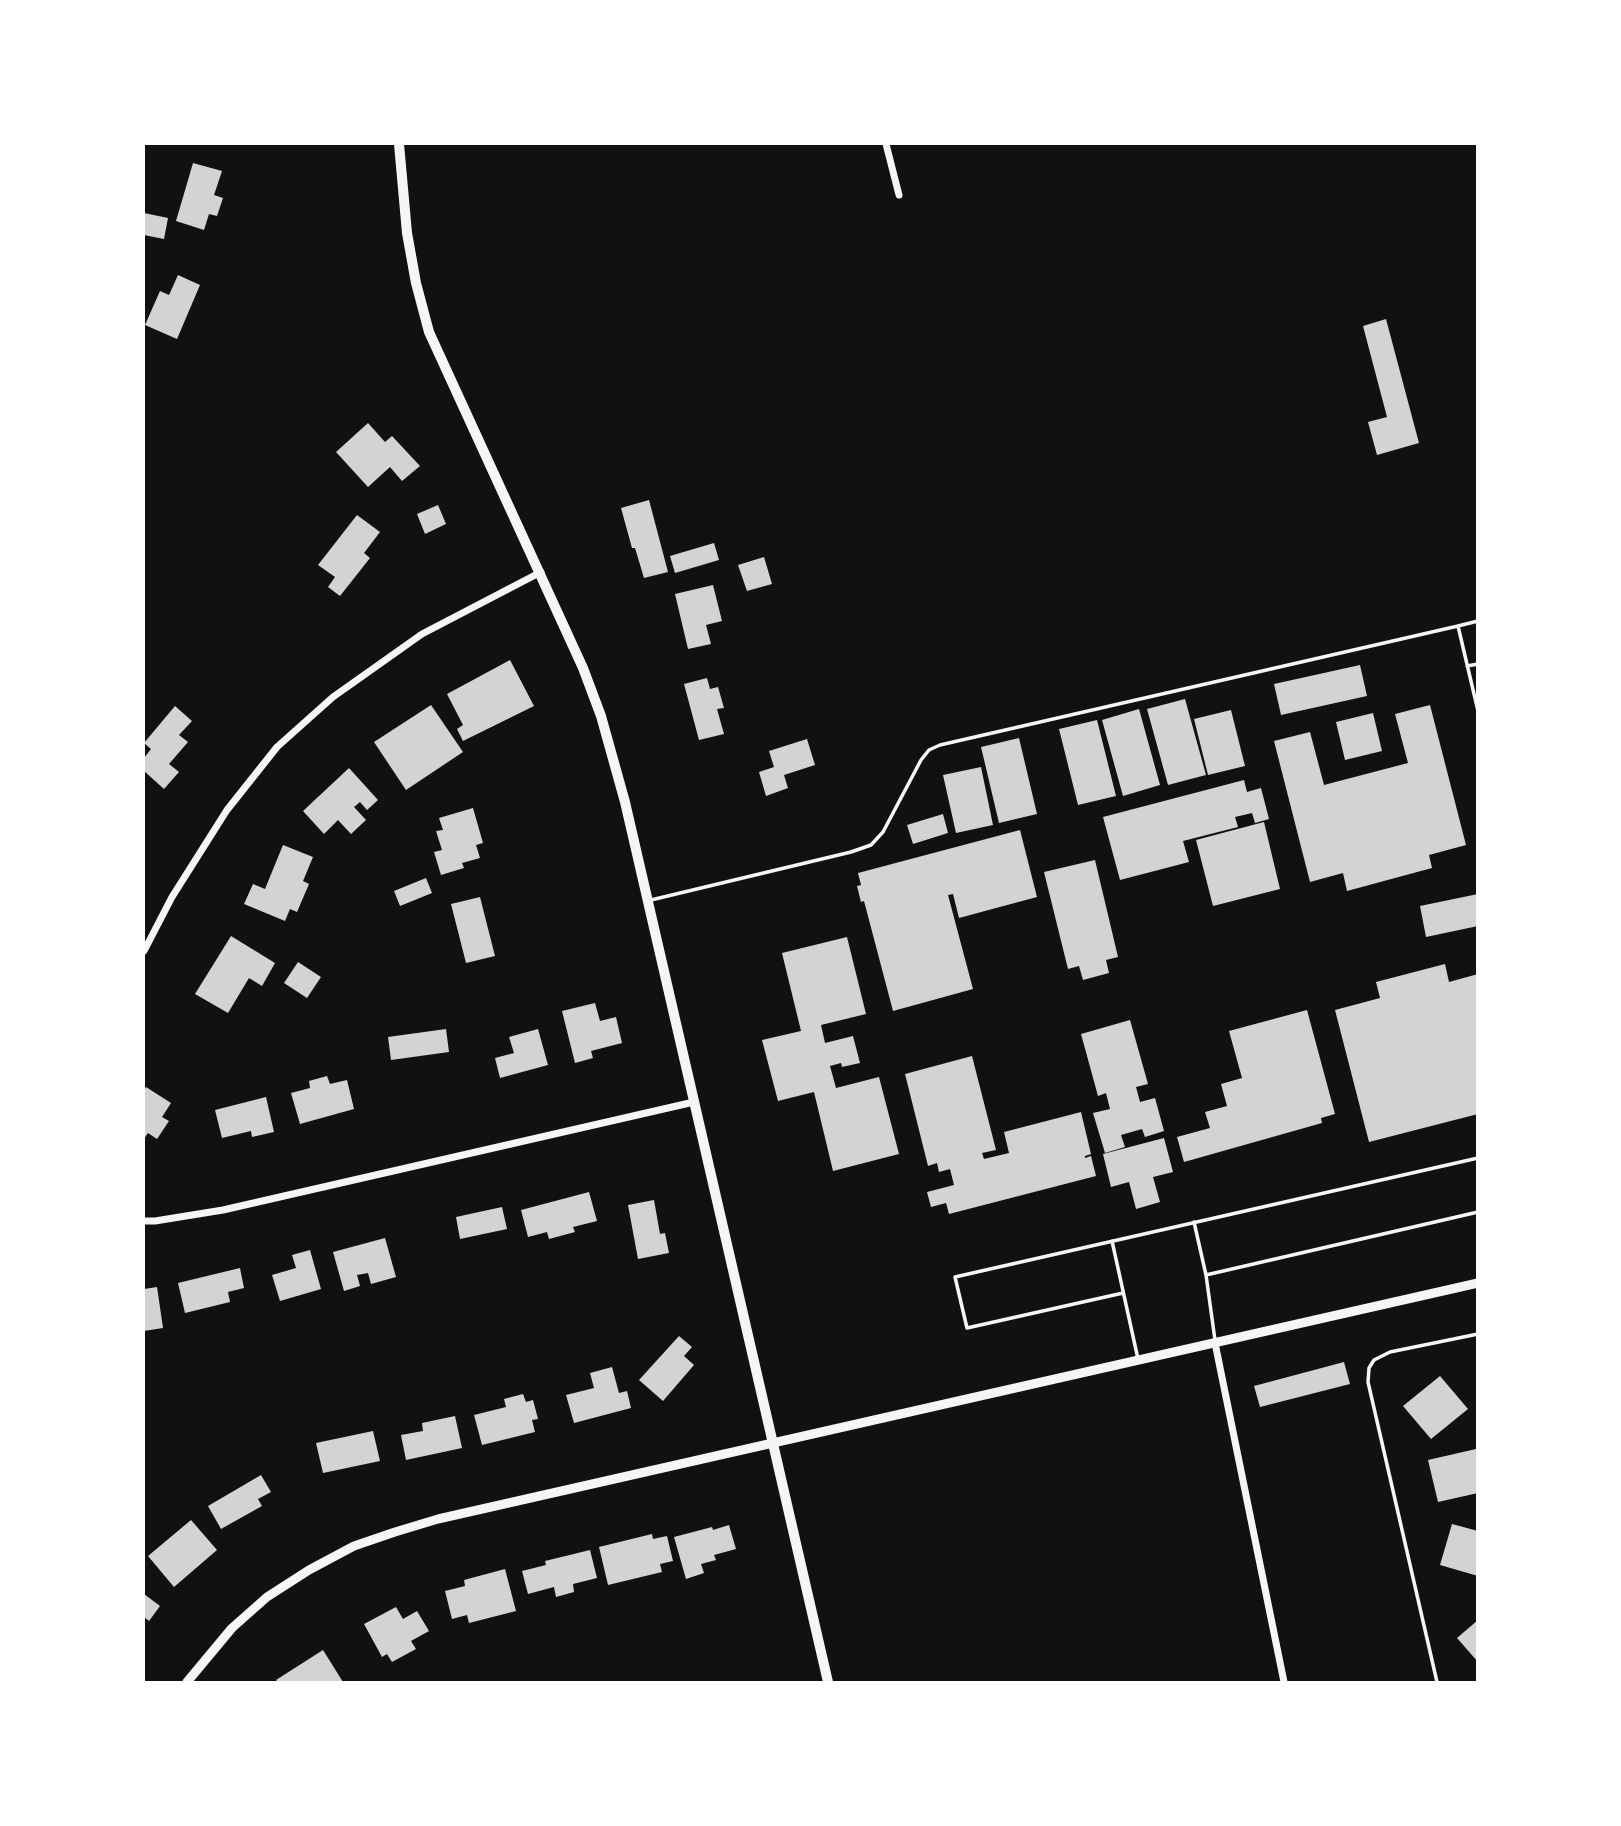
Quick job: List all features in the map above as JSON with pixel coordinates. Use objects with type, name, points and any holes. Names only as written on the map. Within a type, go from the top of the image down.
[{"type":"main road","points":[[399,144],[407,233],[429,332],[541,572],[601,716],[632,828],[828,1682]]},
{"type":"street","points":[[886,144],[899,195]]},
{"type":"street","points":[[144,951],[172,898],[227,810],[277,747],[333,697],[422,634],[541,572]]},
{"type":"street","points":[[144,1221],[155,1222],[223,1210],[694,1102]]},
{"type":"street","points":[[187,1682],[232,1628],[267,1597],[354,1546],[438,1519],[1478,1283]]},
{"type":"street","points":[[1215,1343],[1284,1682]]},
{"type":"lane","points":[[649,901],[871,845],[883,832],[921,760],[929,750],[940,745],[1478,621]]},
{"type":"lane","points":[[1458,625],[1478,712]]},
{"type":"lane","points":[[1467,666],[1478,664]]},
{"type":"lane","points":[[1123,1293],[967,1328],[954,1277],[1478,1158]]},
{"type":"lane","points":[[1206,1275],[1478,1212]]},
{"type":"lane","points":[[1194,1222],[1206,1275],[1215,1343]]},
{"type":"lane","points":[[1112,1241],[1138,1360]]},
{"type":"lane","points":[[1437,1682],[1368,1382],[1369,1368],[1374,1360],[1391,1352],[1478,1334]]},
{"type":"building","points":[[193,163],[222,171],[214,195],[223,198],[217,216],[209,214],[204,230],[176,221]]},
{"type":"building","points":[[144,213],[168,218],[164,239],[144,235]]},
{"type":"building","points":[[178,275],[200,285],[177,339],[145,325],[160,291],[169,295]]},
{"type":"building","points":[[1386,319],[1419,443],[1377,455],[1368,422],[1387,417],[1363,326]]},
{"type":"building","points":[[368,423],[385,442],[392,436],[420,466],[402,481],[390,467],[368,487],[336,452]]},
{"type":"building","points":[[649,500],[668,572],[644,578],[621,508]]},
{"type":"building","points":[[438,505],[446,524],[425,534],[417,514]]},
{"type":"building","points":[[357,515],[380,532],[364,553],[370,558],[340,596],[328,587],[335,577],[318,565]]},
{"type":"building","points":[[714,543],[719,560],[675,573],[670,556]]},
{"type":"building","points":[[764,557],[772,584],[747,591],[738,565]]},
{"type":"building","points":[[713,585],[722,621],[706,625],[711,644],[688,649],[675,594]]},
{"type":"building","points":[[510,660],[534,706],[463,741],[457,729],[463,725],[447,694]]},
{"type":"building","points":[[1360,665],[1367,696],[1281,715],[1274,684]]},
{"type":"building","points":[[707,678],[710,689],[718,687],[724,708],[717,709],[724,734],[699,740],[684,684]]},
{"type":"building","points":[[1185,699],[1206,775],[1168,785],[1147,709]]},
{"type":"building","points":[[431,705],[463,752],[406,790],[374,742]]},
{"type":"building","points":[[1430,705],[1466,845],[1429,855],[1432,868],[1347,891],[1343,873],[1310,882],[1274,741],[1310,732],[1324,785],[1408,763],[1395,714]]},
{"type":"building","points":[[175,706],[192,721],[179,735],[188,742],[169,764],[179,772],[164,789],[144,771],[144,758],[151,749],[144,743]]},
{"type":"building","points":[[1139,709],[1160,785],[1123,796],[1102,720]]},
{"type":"building","points":[[1231,710],[1245,766],[1208,775],[1194,719]]},
{"type":"building","points":[[1373,713],[1382,751],[1345,760],[1336,722]]},
{"type":"building","points":[[1097,720],[1116,796],[1078,805],[1059,729]]},
{"type":"building","points":[[1019,738],[1037,814],[999,823],[981,747]]},
{"type":"building","points":[[807,739],[815,765],[784,775],[788,788],[766,796],[759,772],[774,767],[769,751]]},
{"type":"building","points":[[981,767],[993,825],[956,833],[943,775]]},
{"type":"building","points":[[349,768],[378,800],[367,810],[360,802],[354,807],[366,820],[351,834],[338,820],[324,834],[303,811]]},
{"type":"building","points":[[1244,780],[1247,792],[1261,788],[1269,819],[1255,823],[1252,813],[1235,817],[1238,827],[1183,841],[1189,862],[1120,880],[1103,817]]},
{"type":"building","points":[[473,808],[483,843],[476,845],[480,858],[462,863],[464,868],[441,875],[434,852],[442,850],[436,831],[443,830],[439,818]]},
{"type":"building","points":[[943,814],[948,833],[913,844],[907,825]]},
{"type":"building","points":[[1264,822],[1280,889],[1213,906],[1196,840]]},
{"type":"building","points":[[1020,830],[1037,897],[959,918],[953,894],[948,895],[973,989],[893,1011],[864,901],[861,902],[857,886],[861,885],[858,873]]},
{"type":"building","points":[[283,845],[313,857],[303,881],[309,884],[297,912],[290,909],[285,921],[244,904],[253,884],[265,889]]},
{"type":"building","points":[[1095,860],[1118,957],[1106,960],[1109,973],[1083,980],[1079,966],[1068,969],[1044,872]]},
{"type":"building","points":[[426,878],[432,893],[400,906],[394,891]]},
{"type":"building","points":[[1478,894],[1478,926],[1426,937],[1420,906]]},
{"type":"building","points":[[480,897],[495,956],[466,963],[451,904]]},
{"type":"building","points":[[231,936],[275,963],[262,986],[249,978],[228,1013],[195,994]]},
{"type":"building","points":[[847,937],[866,1014],[821,1025],[825,1043],[853,1036],[860,1063],[842,1067],[841,1063],[830,1066],[836,1088],[879,1077],[899,1154],[833,1171],[814,1092],[778,1101],[762,1040],[801,1031],[782,953]]},
{"type":"building","points":[[298,962],[321,977],[307,998],[284,983]]},
{"type":"building","points":[[1445,964],[1449,982],[1478,974],[1478,1114],[1369,1142],[1335,1010],[1380,998],[1376,982]]},
{"type":"building","points":[[595,1003],[600,1021],[616,1017],[622,1043],[591,1051],[593,1058],[575,1063],[562,1011]]},
{"type":"building","points":[[1307,1010],[1335,1114],[1321,1118],[1322,1123],[1184,1162],[1177,1137],[1210,1128],[1205,1112],[1227,1106],[1221,1084],[1242,1078],[1229,1031]]},
{"type":"building","points":[[1130,1020],[1148,1084],[1136,1087],[1140,1102],[1155,1098],[1164,1131],[1145,1137],[1142,1129],[1121,1135],[1125,1147],[1105,1153],[1093,1113],[1110,1109],[1106,1093],[1098,1096],[1081,1034]]},
{"type":"building","points":[[446,1029],[449,1052],[391,1060],[388,1037]]},
{"type":"building","points":[[538,1029],[548,1065],[500,1078],[495,1058],[514,1053],[509,1037]]},
{"type":"building","points":[[972,1056],[996,1150],[982,1153],[984,1159],[1009,1153],[1004,1132],[1081,1112],[1091,1154],[1085,1158],[1091,1156],[1096,1176],[949,1214],[946,1203],[931,1207],[927,1192],[954,1185],[950,1169],[939,1172],[937,1163],[928,1166],[905,1074]]},
{"type":"building","points":[[327,1076],[330,1084],[347,1080],[354,1109],[300,1124],[291,1093],[310,1088],[309,1081]]},
{"type":"building","points":[[146,1087],[171,1103],[162,1117],[169,1121],[157,1139],[148,1133],[144,1139]]},
{"type":"building","points":[[266,1097],[274,1132],[252,1137],[251,1131],[222,1138],[215,1110]]},
{"type":"building","points":[[1164,1138],[1173,1172],[1153,1177],[1160,1202],[1136,1209],[1129,1182],[1111,1187],[1103,1154]]},
{"type":"building","points":[[589,1192],[597,1221],[573,1227],[575,1232],[549,1239],[547,1232],[528,1237],[521,1210]]},
{"type":"building","points":[[654,1200],[660,1234],[665,1233],[669,1253],[638,1259],[628,1205]]},
{"type":"building","points":[[502,1207],[507,1229],[460,1239],[456,1217]]},
{"type":"building","points":[[385,1238],[396,1277],[371,1284],[368,1273],[357,1275],[360,1286],[344,1291],[333,1252]]},
{"type":"building","points":[[310,1250],[321,1289],[280,1301],[272,1275],[296,1268],[292,1255]]},
{"type":"building","points":[[240,1268],[244,1288],[228,1292],[230,1302],[185,1313],[178,1283]]},
{"type":"building","points":[[157,1287],[163,1328],[144,1331],[144,1289]]},
{"type":"building","points":[[679,1336],[692,1347],[684,1356],[694,1365],[663,1401],[639,1380]]},
{"type":"building","points":[[1344,1362],[1350,1384],[1260,1407],[1254,1386]]},
{"type":"building","points":[[612,1367],[619,1393],[627,1391],[631,1408],[574,1423],[566,1395],[594,1388],[590,1373]]},
{"type":"building","points":[[1440,1376],[1468,1409],[1431,1439],[1403,1406]]},
{"type":"building","points":[[523,1394],[526,1402],[533,1400],[538,1419],[532,1420],[535,1432],[482,1445],[474,1415],[506,1407],[504,1399]]},
{"type":"building","points":[[455,1416],[462,1448],[406,1460],[401,1435],[423,1431],[422,1423]]},
{"type":"building","points":[[373,1431],[380,1461],[323,1473],[316,1443]]},
{"type":"building","points":[[1476,1449],[1478,1493],[1438,1502],[1428,1460]]},
{"type":"building","points":[[261,1475],[271,1492],[258,1499],[262,1506],[221,1529],[208,1506]]},
{"type":"building","points":[[191,1520],[217,1550],[174,1587],[148,1556]]},
{"type":"building","points":[[1452,1524],[1478,1531],[1478,1576],[1440,1565]]},
{"type":"building","points":[[729,1525],[736,1549],[714,1555],[716,1560],[701,1564],[704,1573],[686,1579],[674,1537]]},
{"type":"building","points":[[652,1534],[653,1539],[667,1536],[673,1561],[660,1564],[662,1572],[608,1585],[599,1547]]},
{"type":"building","points":[[590,1550],[597,1578],[573,1584],[574,1592],[556,1597],[554,1587],[528,1594],[522,1571],[546,1565],[545,1561]]},
{"type":"building","points":[[505,1569],[516,1611],[469,1623],[467,1615],[452,1619],[445,1591],[465,1586],[464,1580]]},
{"type":"building","points":[[144,1594],[160,1606],[149,1621],[144,1617]]},
{"type":"building","points":[[396,1607],[403,1619],[417,1611],[429,1631],[411,1641],[416,1649],[392,1662],[387,1654],[382,1657],[364,1624]]},
{"type":"building","points":[[1478,1620],[1478,1662],[1457,1638]]},
{"type":"building","points":[[323,1650],[343,1682],[276,1680]]}]
